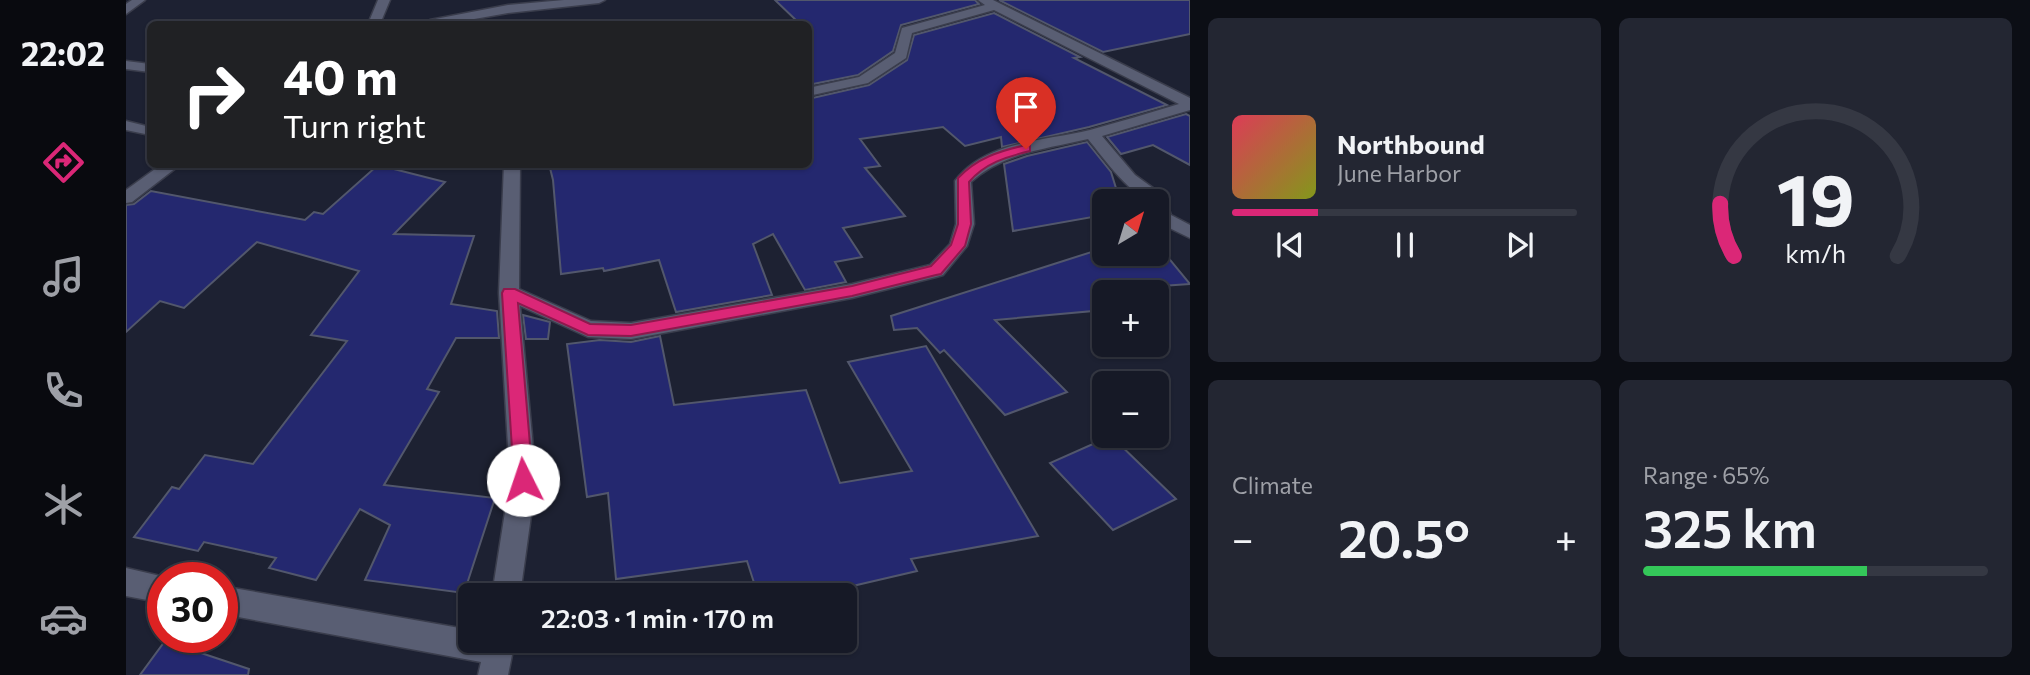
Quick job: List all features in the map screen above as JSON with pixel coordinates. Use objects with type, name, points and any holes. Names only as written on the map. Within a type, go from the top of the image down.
[{"type":"street","points":[[126,10],[139,0]]},
{"type":"street","points":[[375,21],[384,0]]},
{"type":"street","points":[[442,21],[508,5],[540,11],[599,0]]},
{"type":"street","points":[[812,91],[863,80],[901,55],[906,31],[989,3],[1190,105]]},
{"type":"street","points":[[126,65],[147,68]]},
{"type":"street","points":[[509,293],[588,329],[631,331],[852,291],[936,270],[958,246],[965,224],[963,181],[975,167],[1004,154],[1092,134],[1190,105]]},
{"type":"street","points":[[126,125],[147,130]]},
{"type":"street","points":[[1092,134],[1129,178],[1158,200],[1163,218],[1190,232]]},
{"type":"street","points":[[126,198],[167,168]]},
{"type":"street","points":[[508,583],[523,480],[509,293],[512,168]]},
{"type":"street","points":[[126,582],[147,586]]},
{"type":"street","points":[[238,603],[497,655]]},
{"type":"building","points":[[775,0],[975,0],[979,4],[901,25],[893,51],[858,75],[812,84],[812,21],[797,21]]},
{"type":"building","points":[[999,0],[1190,0],[1190,34],[1103,52]]},
{"type":"building","points":[[994,13],[1080,57],[1074,58],[1167,105],[1002,147],[1001,137],[965,146],[943,127],[860,139],[880,166],[865,168],[905,216],[843,228],[862,257],[835,262],[846,282],[805,290],[773,234],[753,244],[772,295],[676,312],[659,260],[604,271],[603,268],[561,274],[550,168],[812,168],[812,98],[869,85],[907,60],[914,35]]},
{"type":"building","points":[[1186,114],[1190,116],[1190,165],[1153,145],[1121,154],[1107,137]]},
{"type":"building","points":[[1087,142],[1111,172],[1116,189],[1092,189],[1092,217],[1013,231],[1004,164]]},
{"type":"building","points":[[375,168],[390,168],[445,182],[394,234],[474,236],[451,304],[497,311],[499,338],[456,338],[427,389],[439,392],[384,485],[495,498],[467,583],[458,583],[458,592],[365,580],[390,525],[360,509],[316,580],[269,568],[276,558],[204,542],[198,551],[134,537],[172,487],[179,489],[205,455],[253,464],[347,341],[311,335],[359,271],[257,242],[184,308],[160,301],[126,332],[126,205],[134,204],[151,191],[305,220],[314,212],[323,214]]},
{"type":"building","points":[[1092,252],[1092,266],[1169,266],[1169,259],[1190,284],[1169,285],[1169,280],[1092,280],[1092,311],[995,320],[1067,392],[1005,415],[944,350],[940,353],[917,328],[894,330],[891,316]]},
{"type":"building","points":[[523,315],[550,322],[548,339],[526,339]]},
{"type":"building","points":[[660,336],[674,405],[806,390],[840,483],[912,471],[848,362],[926,346],[1038,536],[911,559],[917,571],[857,585],[754,583],[747,561],[616,579],[608,493],[587,497],[567,344],[600,340],[631,342]]},
{"type":"building","points":[[1092,444],[1092,448],[1123,448],[1176,499],[1113,530],[1050,463]]},
{"type":"building","points":[[156,653],[201,653],[249,669],[248,675],[140,675]]},
{"type":"route","points":[[523,480],[509,293],[588,329],[631,331],[852,291],[936,270],[958,246],[965,224],[963,181],[975,167],[1004,154],[1026,149]]}]
